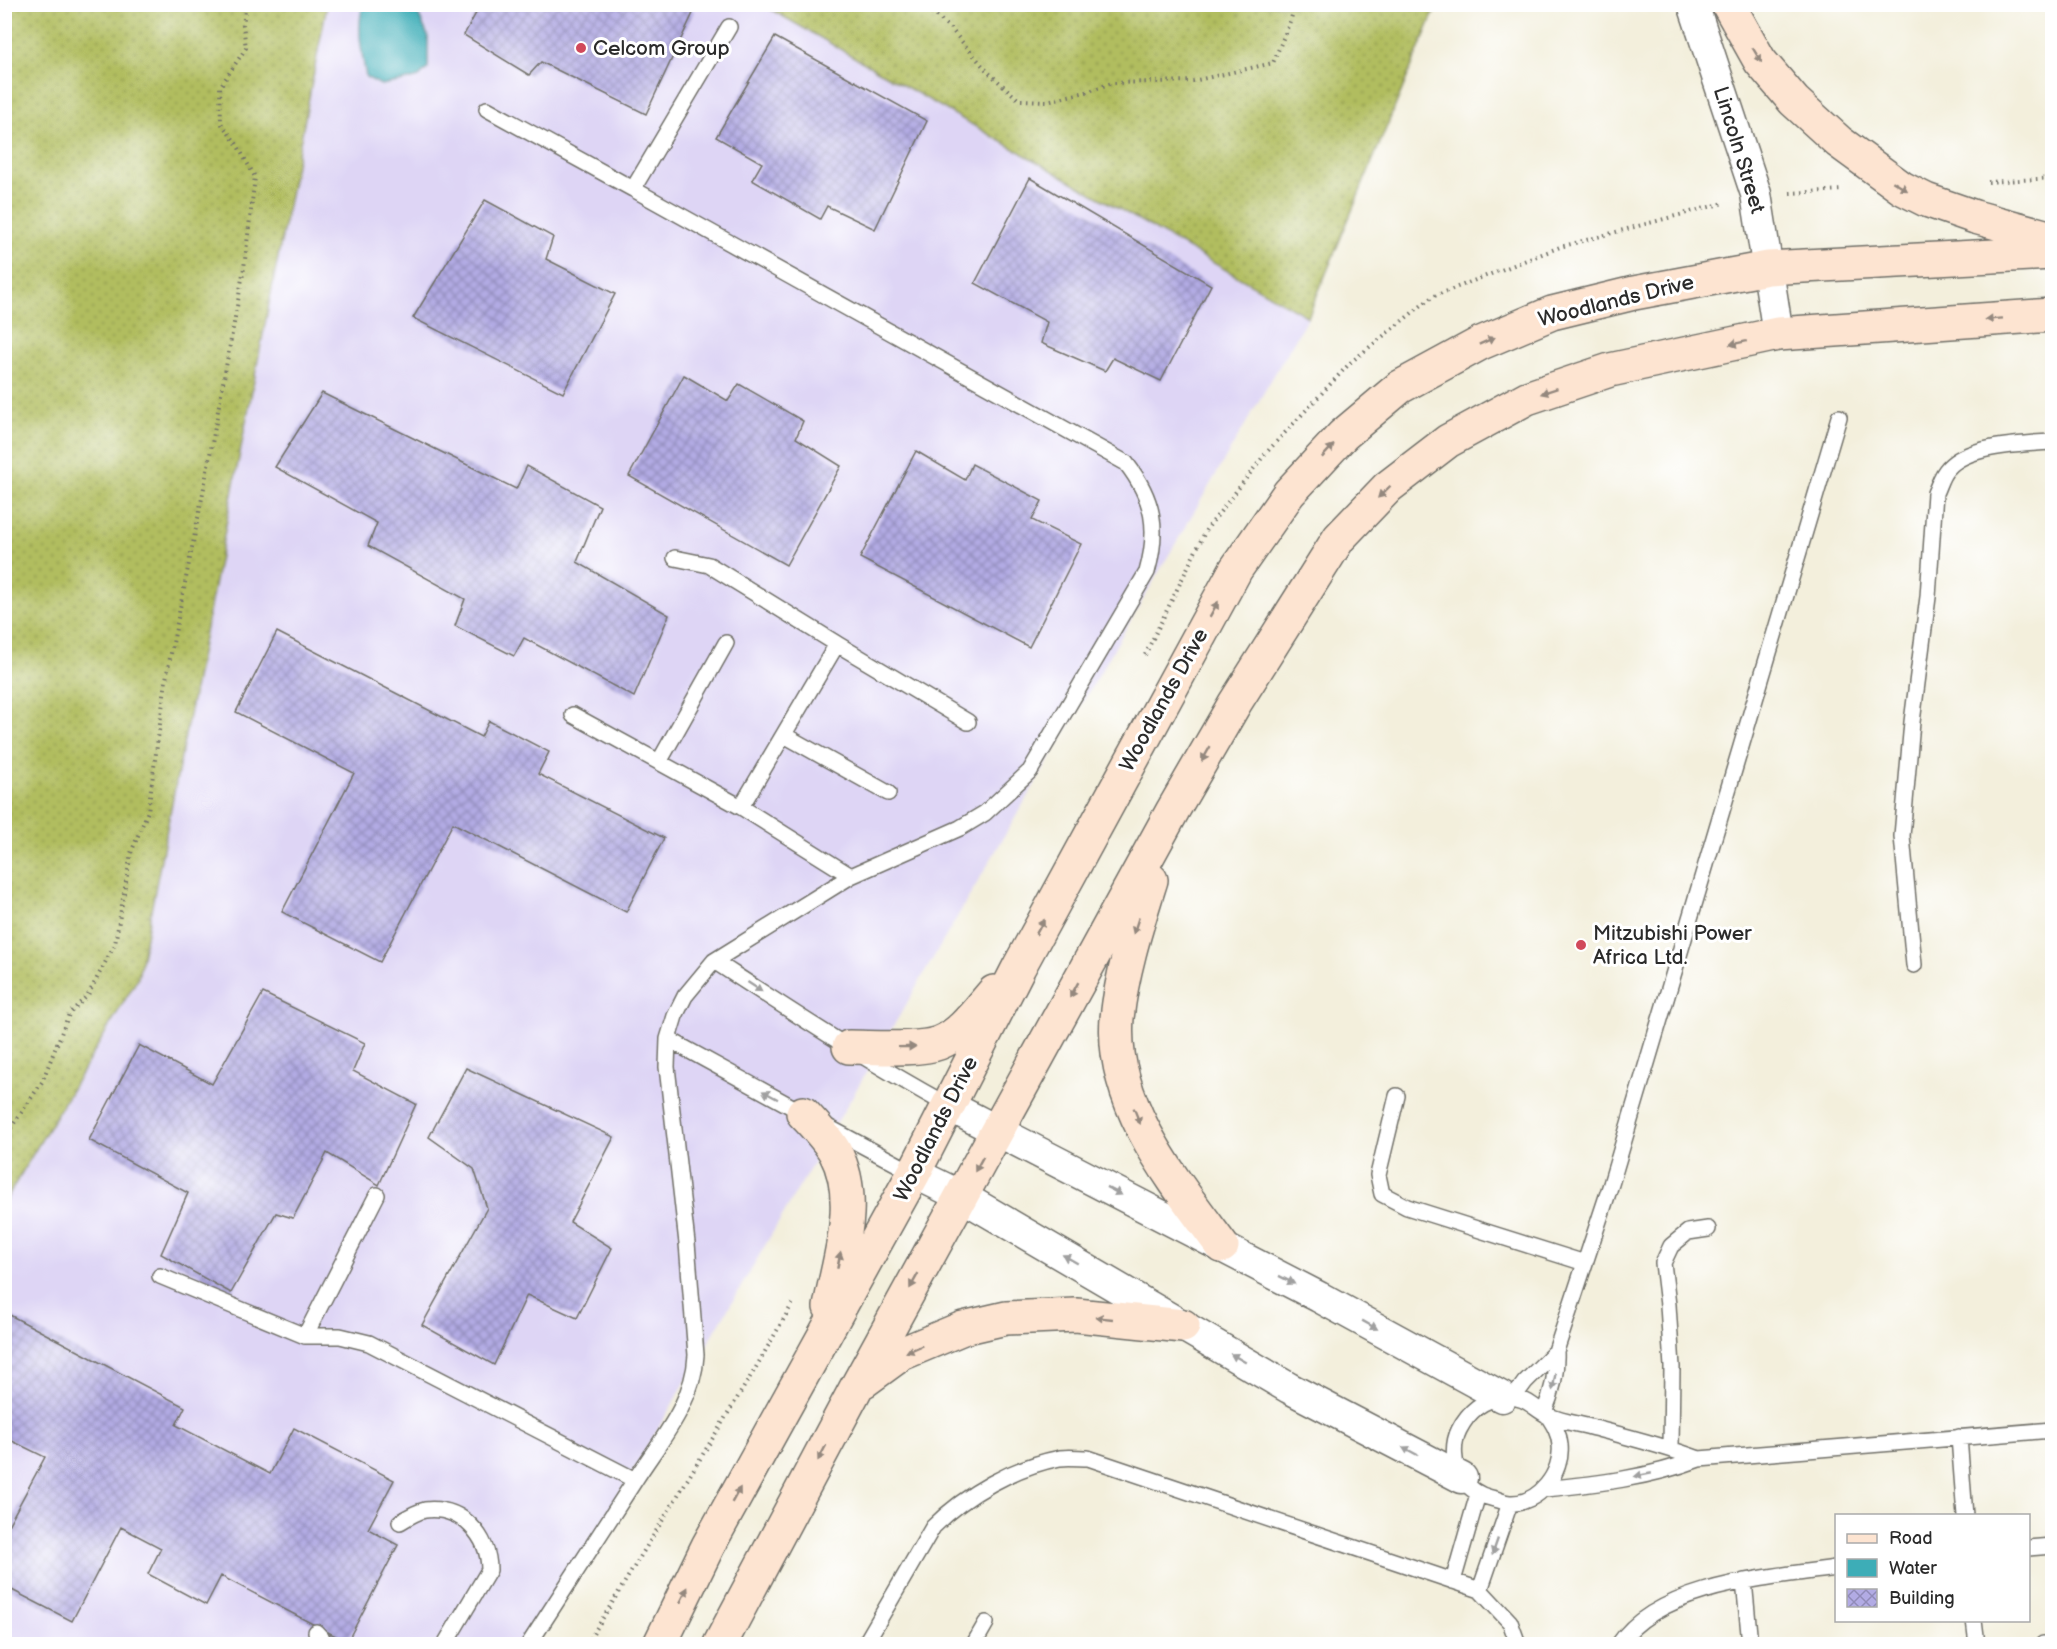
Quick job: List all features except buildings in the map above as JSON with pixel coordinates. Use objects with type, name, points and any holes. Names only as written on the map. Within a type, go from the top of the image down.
[{"type":"main road","points":[[1728,4],[1760,62],[1794,101],[1839,142],[1893,181],[1926,200],[1976,217],[2052,238]]},
{"type":"main road","name":"Woodlands Drive","points":[[660,1644],[708,1546],[914,1173],[1019,967],[1236,569],[1289,493],[1343,435],[1400,387],[1481,343],[1552,313],[1634,293],[1768,268],[2052,253]]},
{"type":"main road","points":[[720,1644],[856,1388],[1173,810],[1253,674],[1339,538],[1388,487],[1448,441],[1527,398],[1610,370],[1778,334],[2052,315]]},
{"type":"main road","points":[[1173,810],[1132,939],[1117,1018],[1117,1046],[1122,1077],[1146,1138],[1221,1246]]},
{"type":"main road","points":[[849,1047],[914,1047],[939,1043],[970,1020],[1019,967]]},
{"type":"main road","points":[[803,1113],[829,1143],[841,1166],[846,1183],[848,1207],[846,1224],[824,1338]]},
{"type":"main road","points":[[856,1388],[901,1354],[963,1328],[1006,1318],[1076,1315],[1183,1326]]},
{"type":"street","name":"Lincoln Street","points":[[1693,4],[1756,194],[1778,334]]},
{"type":"street","points":[[949,1106],[1508,1397]]},
{"type":"street","points":[[914,1173],[961,1196],[1289,1388],[1470,1486]]},
{"type":"lane","points":[[633,189],[729,27]]},
{"type":"lane","points":[[487,109],[1126,463],[1139,480],[1148,499],[1154,547],[1147,572],[1030,771],[985,813],[960,828],[850,876],[714,961],[685,996],[675,1016],[668,1039],[667,1067],[687,1243],[696,1356],[695,1371],[682,1408],[529,1644]]},
{"type":"lane","points":[[1546,1414],[1554,1383],[1556,1351],[1611,1184],[1839,417]]},
{"type":"lane","points":[[1914,965],[1902,825],[1912,722],[1926,624],[1935,493],[1948,468],[1959,459],[1998,446],[2052,442]]},
{"type":"lane","points":[[675,558],[709,565],[968,722]]},
{"type":"lane","points":[[659,762],[726,643]]},
{"type":"lane","points":[[741,807],[837,644]]},
{"type":"lane","points":[[573,716],[741,807],[850,876]]},
{"type":"lane","points":[[784,735],[888,793]]},
{"type":"lane","points":[[714,961],[849,1047],[949,1106]]},
{"type":"lane","points":[[668,1039],[914,1173]]},
{"type":"lane","points":[[1397,1096],[1378,1175],[1382,1194],[1407,1207],[1585,1263]]},
{"type":"lane","points":[[305,1336],[376,1195]]},
{"type":"lane","points":[[1671,1448],[1672,1367],[1663,1263],[1671,1246],[1688,1232],[1708,1229]]},
{"type":"lane","points":[[160,1276],[305,1336],[340,1336],[369,1343],[635,1480]]},
{"type":"lane","points":[[1508,1397],[1556,1351]]},
{"type":"lane","points":[[1508,1397],[1530,1402],[1546,1414],[1556,1429],[1560,1445],[1559,1461],[1554,1476],[1544,1489],[1528,1499],[1510,1503],[1470,1486],[1454,1458],[1455,1436],[1465,1417],[1482,1403],[1508,1397]]},
{"type":"lane","points":[[1546,1414],[1671,1448],[1699,1459]]},
{"type":"lane","points":[[1544,1489],[1643,1476],[1671,1470],[1699,1459],[2052,1430]]},
{"type":"lane","points":[[1959,1437],[1965,1514]]},
{"type":"lane","points":[[865,1644],[933,1527],[947,1513],[967,1498],[1002,1479],[1061,1458],[1088,1458],[1480,1590],[1510,1622],[1518,1644]]},
{"type":"lane","points":[[1453,1581],[1470,1486]]},
{"type":"lane","points":[[1480,1590],[1510,1503]]},
{"type":"lane","points":[[400,1522],[413,1514],[426,1510],[445,1511],[468,1522],[477,1530],[485,1547],[489,1570],[445,1644]]},
{"type":"lane","points":[[2030,1548],[2052,1546]]},
{"type":"lane","points":[[1620,1644],[1648,1614],[1690,1595],[1744,1581],[1835,1568]]},
{"type":"lane","points":[[1744,1581],[1750,1644]]},
{"type":"lane","points":[[1974,1622],[1977,1644]]},
{"type":"lane","points":[[974,1644],[986,1623]]},
{"type":"lane","points":[[316,1632],[327,1644]]},
{"type":"lane","points":[[2043,1644],[2052,1644]]},
{"type":"path","points":[[4,1138],[42,1083],[69,1014],[88,995],[115,944],[130,853],[147,811],[167,673],[238,302],[254,188],[255,177],[222,123],[220,96],[220,87],[246,48],[243,25],[246,4]]},
{"type":"path","points":[[923,4],[951,29],[988,72],[1019,100],[1047,101],[1112,83],[1193,81],[1273,63],[1295,4]]},
{"type":"path","points":[[587,1644],[796,1298]]},
{"type":"shaded area","points":[[327,5],[763,5],[1308,317],[532,1644],[5,1644],[5,1201],[138,977]]},
{"type":"green space","points":[[5,4],[327,5],[138,978],[5,1201]]},
{"type":"green space","points":[[763,5],[1437,5],[1308,317]]},
{"type":"water","points":[[363,5],[414,5],[428,36],[428,68],[419,77],[381,85],[366,77],[360,32]]},
{"type":"place","name":"Celcom Group","points":[[581,48]]},
{"type":"place","name":"Mitzubishi Power Africa Ltd.","points":[[1581,945]]}]
